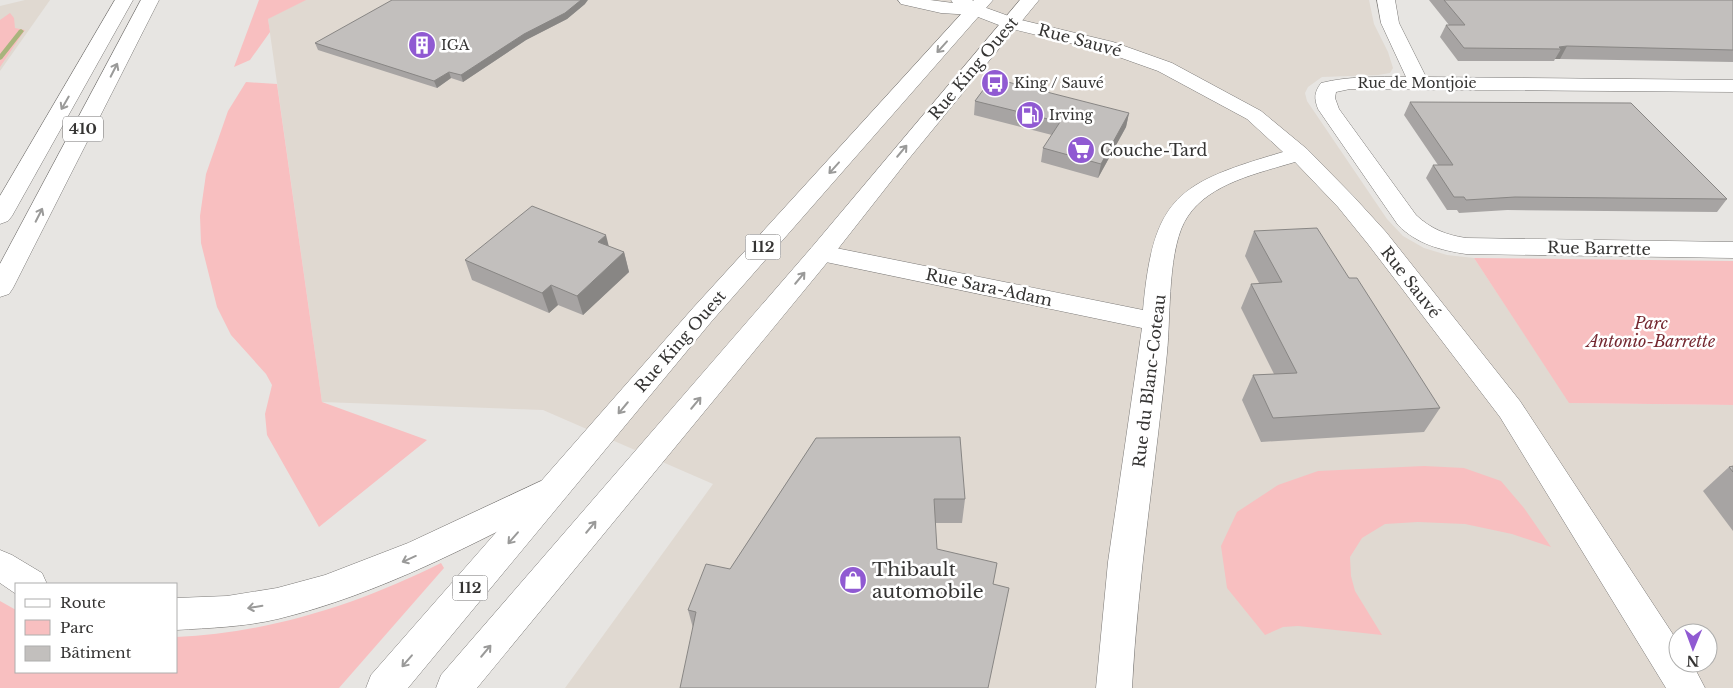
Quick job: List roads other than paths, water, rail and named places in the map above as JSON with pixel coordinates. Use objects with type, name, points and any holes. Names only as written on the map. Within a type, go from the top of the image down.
[{"type":"main road","name":"410","points":[[0,216],[124,0]]},
{"type":"main road","name":"410","points":[[0,288],[150,0]]},
{"type":"main road","name":"Rue Sauvé","points":[[907,0],[940,8],[973,3],[1011,23],[1106,46],[1174,72],[1254,115],[1299,154],[1346,202],[1377,238],[1510,409],[1687,688]]},
{"type":"main road","name":"Rue King Ouest","points":[[454,688],[821,253],[898,156],[1030,0]]},
{"type":"main road","points":[[1386,0],[1390,24],[1419,83]]},
{"type":"main road","name":"Rue King Ouest","points":[[384,688],[702,315],[973,3]]},
{"type":"main road","name":"Rue de Montjoie","points":[[1466,246],[1446,244],[1431,238],[1417,230],[1407,220],[1329,109],[1324,99],[1324,93],[1328,87],[1337,84],[1419,83],[1733,86]]},
{"type":"main road","name":"Rue du Blanc-Coteau","points":[[1114,688],[1119,611],[1157,322],[1163,255],[1169,231],[1177,213],[1190,199],[1203,190],[1252,169],[1299,154]]},
{"type":"main road","name":"Rue Barrette","points":[[1466,246],[1733,250]]},
{"type":"main road","name":"Rue Sara-Adam","points":[[821,253],[1157,322]]},
{"type":"main road","points":[[178,614],[209,613],[261,606],[335,588],[411,559],[556,487]]},
{"type":"main road","points":[[0,565],[28,583]]},
{"type":"waterway","points":[[0,58],[21,31]]},
{"type":"place","name":"IGA","points":[[422,45]]},
{"type":"place","name":"King / Sauvé","points":[[995,83]]},
{"type":"place","name":"Irving","points":[[1030,115]]},
{"type":"place","name":"Couche-Tard","points":[[1081,150]]},
{"type":"place","name":"Thibault automobile","points":[[853,580]]},
{"type":"park label","name":"Parc Antonio-Barrette","points":[[1651,332]]}]
